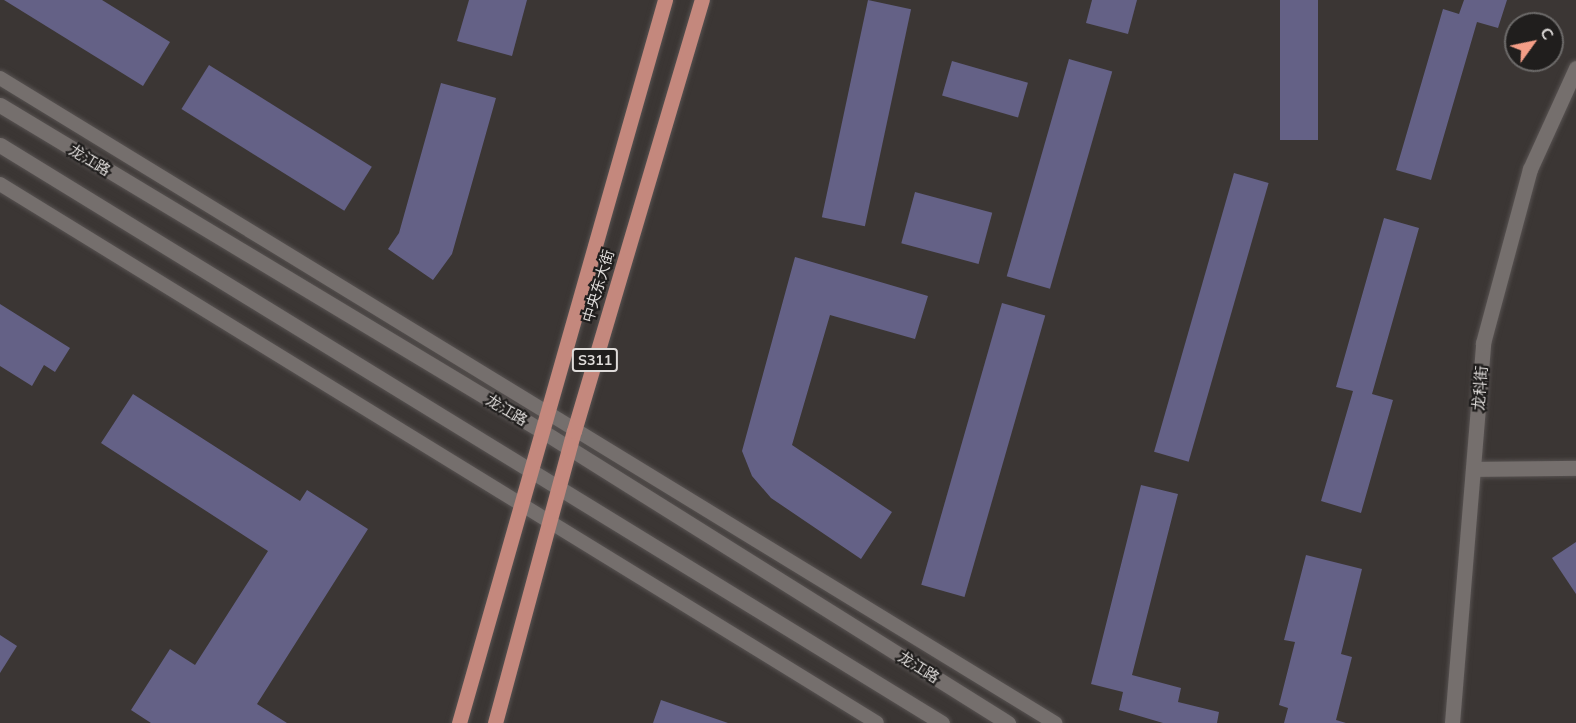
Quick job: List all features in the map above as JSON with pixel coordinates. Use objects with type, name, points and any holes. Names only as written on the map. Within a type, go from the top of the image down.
[{"type":"main road","points":[[459,723],[665,0]]},
{"type":"main road","name":"中央东大街","points":[[495,723],[574,431],[702,0]]},
{"type":"street","name":"龙科街","points":[[1452,723],[1483,343],[1530,169],[1576,68]]},
{"type":"street","name":"龙江路","points":[[0,105],[542,431],[1008,723]]},
{"type":"street","points":[[0,145],[942,723]]},
{"type":"street","points":[[1473,469],[1576,468]]},
{"type":"lane","points":[[0,78],[546,414],[1055,723]]},
{"type":"lane","points":[[0,184],[877,723]]},
{"type":"building","points":[[4,0],[102,0],[170,42],[143,86]]},
{"type":"building","points":[[469,0],[527,0],[512,56],[457,41]]},
{"type":"building","points":[[868,0],[911,9],[865,226],[822,217]]},
{"type":"building","points":[[1092,0],[1137,0],[1128,34],[1086,23]]},
{"type":"building","points":[[1280,0],[1318,0],[1318,140],[1280,140]]},
{"type":"building","points":[[1464,0],[1507,0],[1498,28],[1477,22],[1431,180],[1396,170],[1443,9],[1459,14]]},
{"type":"building","points":[[1069,59],[1112,71],[1050,289],[1007,276]]},
{"type":"building","points":[[952,61],[1028,83],[1018,117],[942,96]]},
{"type":"building","points":[[209,65],[372,167],[344,211],[181,109]]},
{"type":"building","points":[[441,83],[496,98],[452,254],[433,280],[388,249],[399,233]]},
{"type":"building","points":[[1234,173],[1269,183],[1189,462],[1154,452]]},
{"type":"building","points":[[915,192],[992,213],[979,264],[901,243]]},
{"type":"building","points":[[1384,218],[1419,228],[1372,394],[1393,400],[1361,513],[1321,501],[1353,391],[1336,387]]},
{"type":"building","points":[[795,257],[928,296],[915,339],[830,315],[792,445],[892,512],[861,559],[771,498],[752,476],[742,451]]},
{"type":"building","points":[[1002,303],[1045,315],[964,597],[921,585]]},
{"type":"building","points":[[0,304],[70,348],[55,372],[44,365],[32,386],[0,366]]},
{"type":"building","points":[[133,394],[300,501],[307,490],[368,529],[257,704],[287,723],[151,723],[131,710],[170,649],[195,665],[268,551],[101,443]]},
{"type":"building","points":[[1141,485],[1178,494],[1132,675],[1181,688],[1178,702],[1219,712],[1217,723],[1163,723],[1119,710],[1123,692],[1091,684]]},
{"type":"building","points":[[1576,542],[1576,594],[1552,558]]},
{"type":"building","points":[[1306,555],[1362,569],[1341,654],[1352,657],[1336,720],[1346,723],[1284,723],[1288,708],[1279,705],[1295,642],[1284,640]]},
{"type":"building","points":[[0,635],[17,646],[0,673]]},
{"type":"building","points":[[661,700],[728,723],[653,723]]}]
